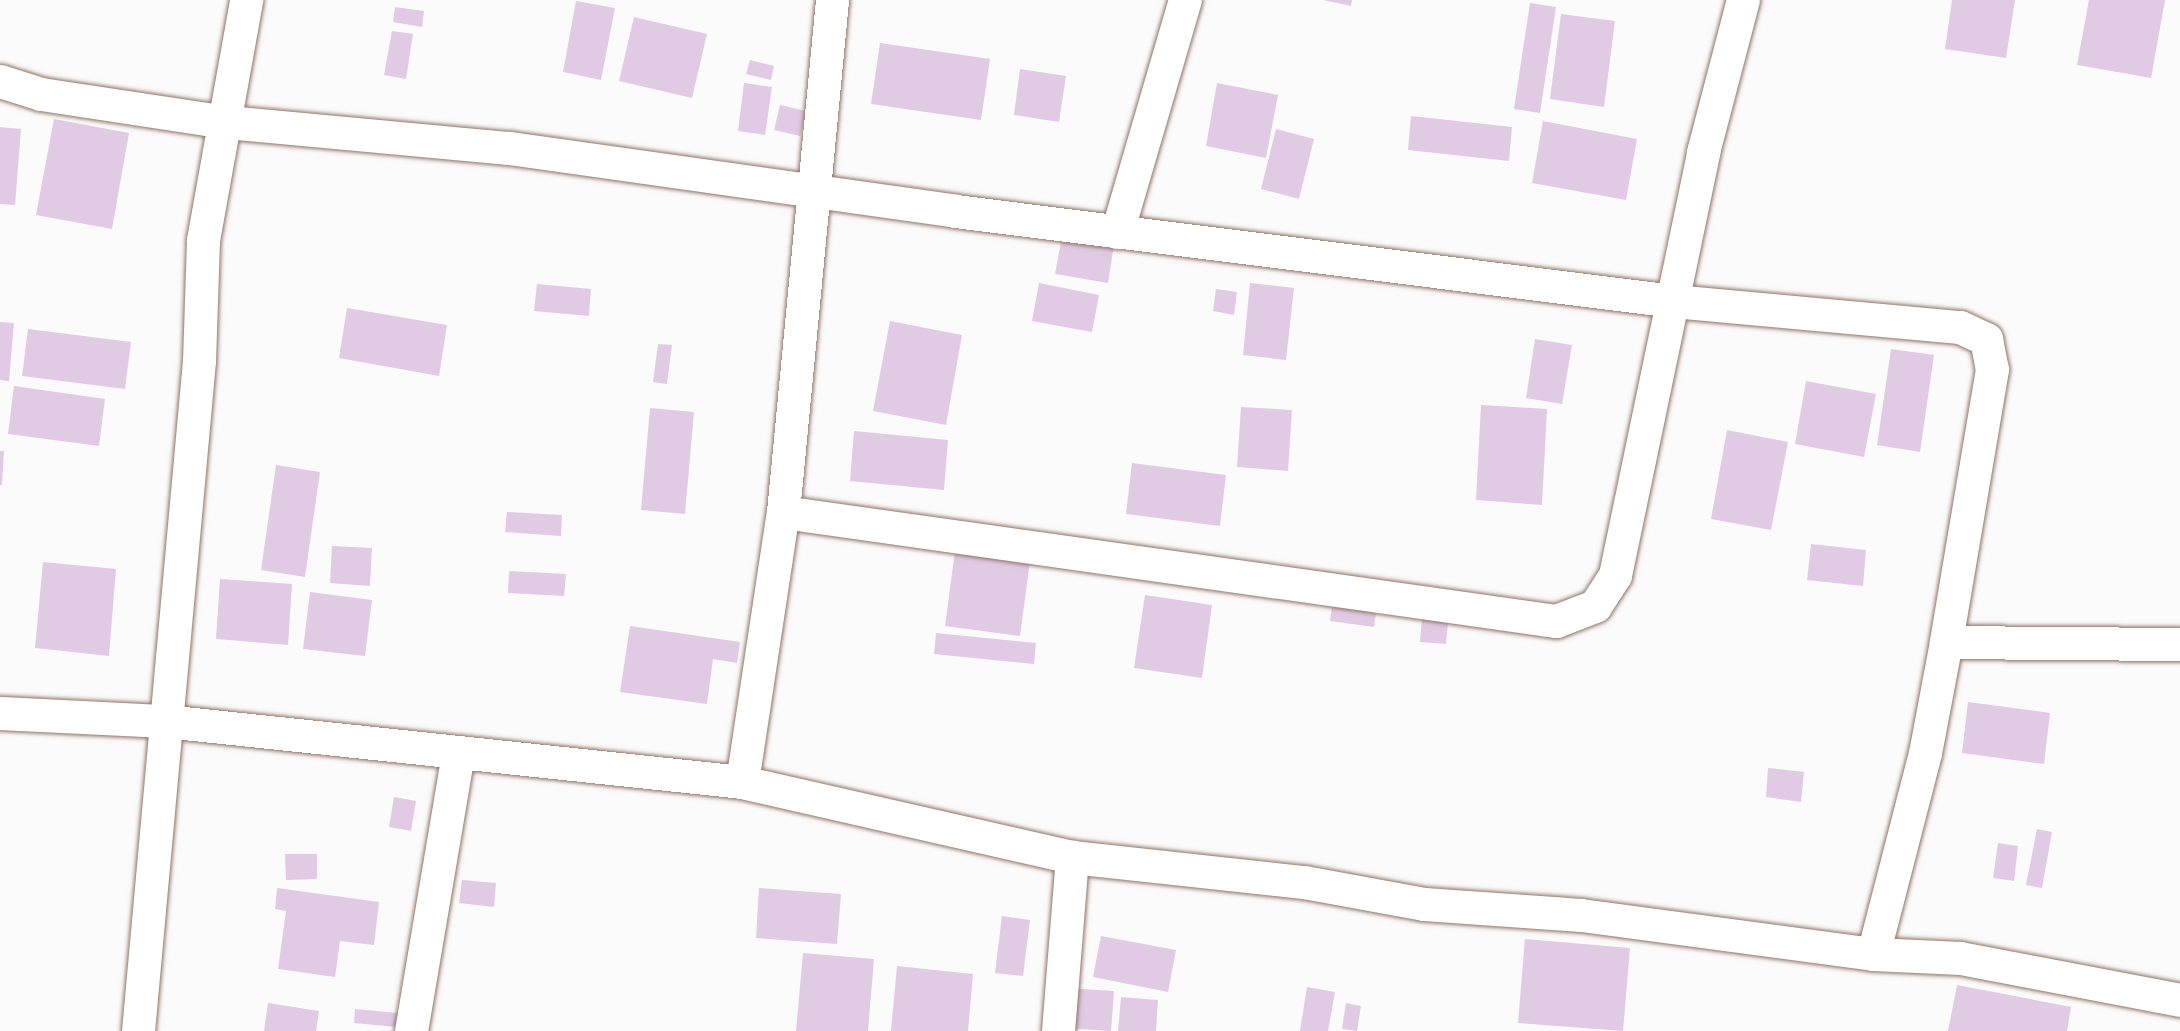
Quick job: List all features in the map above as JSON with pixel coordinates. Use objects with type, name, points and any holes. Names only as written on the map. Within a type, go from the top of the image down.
[{"type":"street","points":[[138,1031],[199,361],[203,240],[227,122],[246,0]]},
{"type":"street","points":[[742,782],[783,512],[832,0]]},
{"type":"street","points":[[1118,232],[1185,0]]},
{"type":"street","points":[[783,512],[1556,621],[1595,606],[1615,575],[1703,152],[1743,0]]},
{"type":"street","points":[[0,81],[41,94],[227,122],[509,148],[814,192],[1118,232],[1673,301],[1960,327],[1986,339],[1992,369],[1946,642],[1925,753],[1873,954]]},
{"type":"street","points":[[1946,642],[2180,644]]},
{"type":"street","points":[[0,713],[165,721],[742,782],[1072,857],[1304,882],[1424,904],[1765,936],[1873,954],[1960,958],[2180,999]]},
{"type":"street","points":[[411,1031],[458,753]]},
{"type":"street","points":[[1058,1031],[1072,857]]},
{"type":"building","points":[[1323,0],[1352,0],[1351,6]]},
{"type":"building","points":[[1952,0],[2015,0],[2006,58],[1945,49]]},
{"type":"building","points":[[2089,0],[2165,0],[2151,78],[2077,65]]},
{"type":"building","points":[[576,1],[615,8],[601,80],[563,72]]},
{"type":"building","points":[[1530,3],[1556,7],[1540,113],[1514,109]]},
{"type":"building","points":[[395,7],[424,11],[422,27],[393,22]]},
{"type":"building","points":[[1561,14],[1615,21],[1604,107],[1550,99]]},
{"type":"building","points":[[634,17],[707,34],[692,98],[619,81]]},
{"type":"building","points":[[392,31],[413,34],[406,79],[384,75]]},
{"type":"building","points":[[880,43],[990,59],[981,120],[871,104]]},
{"type":"building","points":[[750,60],[774,66],[771,80],[746,74]]},
{"type":"building","points":[[1020,69],[1066,76],[1059,122],[1014,115]]},
{"type":"building","points":[[744,83],[772,87],[765,135],[738,131]]},
{"type":"building","points":[[1217,83],[1278,95],[1266,158],[1206,146]]},
{"type":"building","points":[[780,105],[806,111],[800,136],[774,130]]},
{"type":"building","points":[[1411,116],[1512,127],[1509,161],[1408,150]]},
{"type":"building","points":[[54,119],[129,133],[112,229],[36,215]]},
{"type":"building","points":[[1543,121],[1637,139],[1626,200],[1532,183]]},
{"type":"building","points":[[0,127],[21,129],[15,205],[0,204]]},
{"type":"building","points":[[1276,129],[1314,139],[1299,199],[1261,189]]},
{"type":"building","points":[[1062,236],[1114,245],[1108,283],[1055,274]]},
{"type":"building","points":[[1039,283],[1099,295],[1092,332],[1032,321]]},
{"type":"building","points":[[1250,283],[1294,288],[1286,360],[1243,355]]},
{"type":"building","points":[[537,284],[591,289],[589,316],[534,311]]},
{"type":"building","points":[[1216,289],[1237,292],[1234,315],[1213,311]]},
{"type":"building","points":[[347,308],[447,325],[439,376],[339,358]]},
{"type":"building","points":[[890,321],[962,335],[946,425],[873,411]]},
{"type":"building","points":[[0,322],[14,323],[9,381],[0,380]]},
{"type":"building","points":[[28,329],[131,342],[125,389],[22,376]]},
{"type":"building","points":[[1535,339],[1572,345],[1562,404],[1526,398]]},
{"type":"building","points":[[658,344],[672,345],[667,384],[653,382]]},
{"type":"building","points":[[1891,349],[1934,355],[1920,452],[1877,445]]},
{"type":"building","points":[[1806,381],[1876,394],[1864,457],[1795,444]]},
{"type":"building","points":[[14,386],[105,399],[99,446],[8,434]]},
{"type":"building","points":[[1481,405],[1547,409],[1542,505],[1476,500]]},
{"type":"building","points":[[1241,407],[1292,410],[1288,471],[1237,467]]},
{"type":"building","points":[[650,408],[694,412],[685,514],[641,510]]},
{"type":"building","points":[[1727,430],[1788,442],[1771,530],[1711,519]]},
{"type":"building","points":[[854,431],[948,440],[944,490],[850,481]]},
{"type":"building","points":[[0,451],[4,451],[2,485],[0,485]]},
{"type":"building","points":[[1132,463],[1226,475],[1220,526],[1126,514]]},
{"type":"building","points":[[276,465],[320,472],[305,577],[261,570]]},
{"type":"building","points":[[507,512],[562,515],[561,536],[505,532]]},
{"type":"building","points":[[1811,544],[1866,550],[1863,586],[1807,580]]},
{"type":"building","points":[[332,546],[372,548],[370,586],[330,583]]},
{"type":"building","points":[[955,551],[1030,561],[1020,636],[945,626]]},
{"type":"building","points":[[43,562],[116,569],[109,656],[35,648]]},
{"type":"building","points":[[509,571],[566,574],[564,596],[508,593]]},
{"type":"building","points":[[220,579],[292,584],[288,645],[216,639]]},
{"type":"building","points":[[310,592],[372,600],[365,656],[303,649]]},
{"type":"building","points":[[1334,593],[1378,599],[1374,627],[1330,621]]},
{"type":"building","points":[[1145,595],[1212,605],[1202,678],[1134,668]]},
{"type":"building","points":[[1422,619],[1448,622],[1446,644],[1420,642]]},
{"type":"building","points":[[630,626],[740,642],[737,663],[713,659],[707,704],[620,692]]},
{"type":"building","points":[[936,633],[1036,643],[1034,664],[934,654]]},
{"type":"building","points":[[1968,702],[2050,713],[2044,764],[1962,753]]},
{"type":"building","points":[[1768,768],[1804,772],[1801,802],[1766,797]]},
{"type":"building","points":[[394,797],[416,801],[411,831],[389,827]]},
{"type":"building","points":[[2037,829],[2052,832],[2042,888],[2026,885]]},
{"type":"building","points":[[1998,843],[2018,846],[2014,881],[1993,878]]},
{"type":"building","points":[[285,854],[317,854],[317,879],[286,880]]},
{"type":"building","points":[[462,880],[496,883],[494,907],[459,903]]},
{"type":"building","points":[[277,888],[379,902],[374,945],[340,941],[335,977],[278,969],[286,911],[275,909]]},
{"type":"building","points":[[759,888],[841,894],[837,944],[756,938]]},
{"type":"building","points":[[1002,916],[1030,920],[1023,976],[995,973]]},
{"type":"building","points":[[1101,936],[1176,950],[1168,992],[1093,977]]},
{"type":"building","points":[[1525,939],[1630,948],[1623,1031],[1518,1023]]},
{"type":"building","points":[[803,953],[874,959],[868,1031],[796,1031]]},
{"type":"building","points":[[897,966],[973,974],[968,1031],[891,1031]]},
{"type":"building","points":[[1957,985],[2071,1007],[2067,1031],[1948,1031]]},
{"type":"building","points":[[1307,987],[1335,992],[1328,1031],[1300,1031]]},
{"type":"building","points":[[1065,988],[1114,991],[1111,1031],[1063,1028]]},
{"type":"building","points":[[1121,997],[1158,1000],[1156,1031],[1118,1031]]},
{"type":"building","points":[[268,1003],[319,1011],[316,1031],[264,1031]]},
{"type":"building","points":[[1346,1003],[1361,1006],[1357,1031],[1342,1029]]},
{"type":"building","points":[[355,1009],[398,1013],[396,1027],[354,1023]]}]
